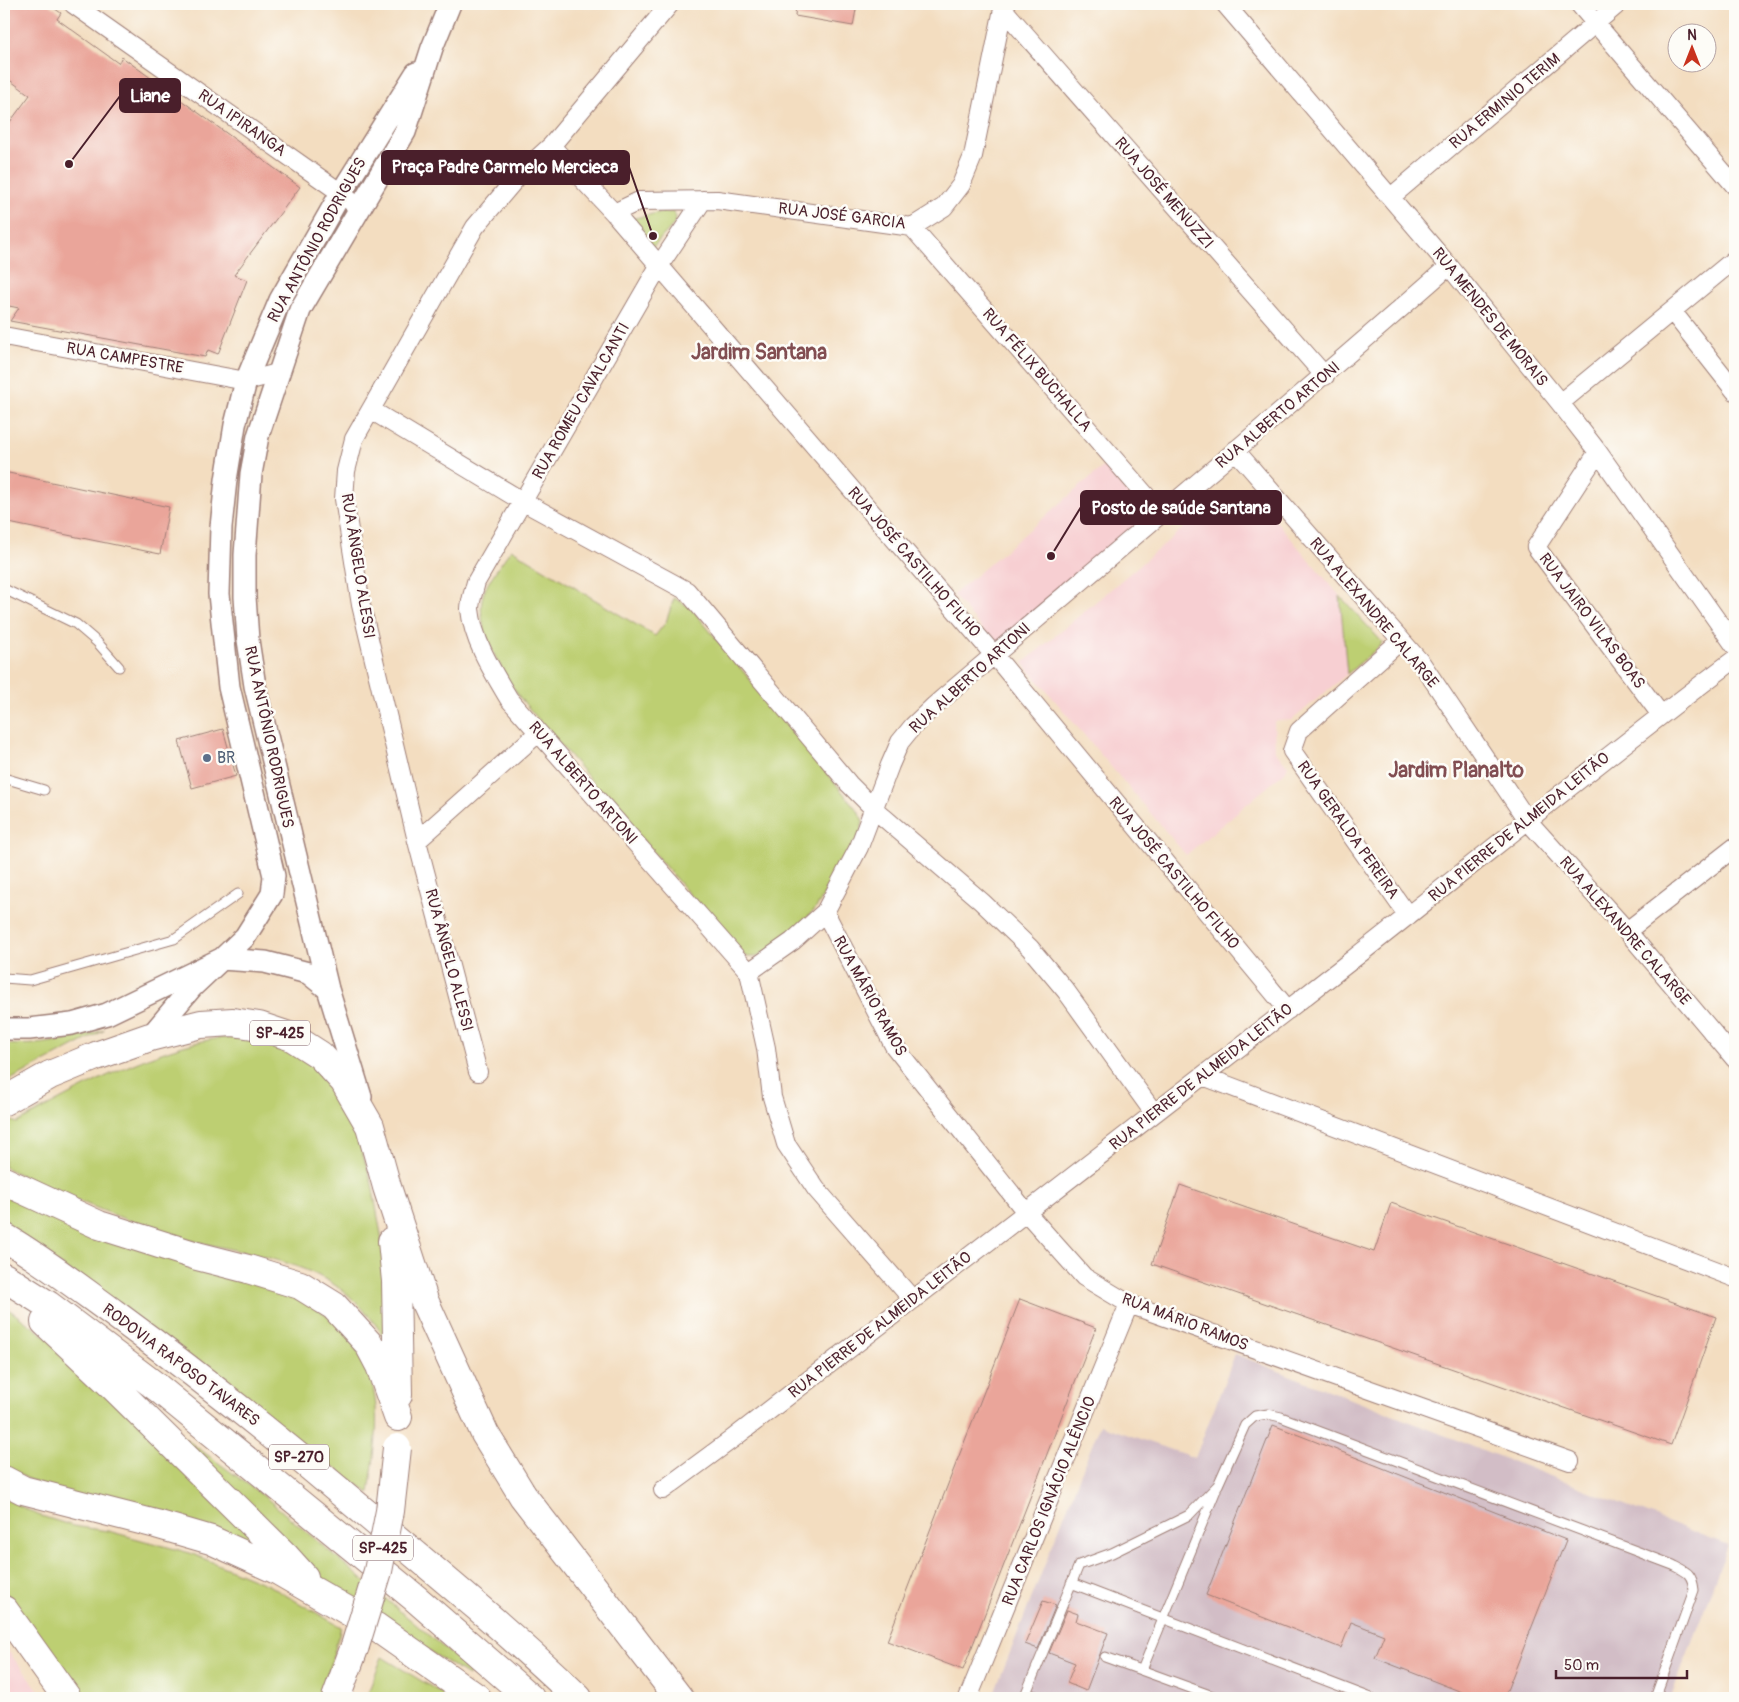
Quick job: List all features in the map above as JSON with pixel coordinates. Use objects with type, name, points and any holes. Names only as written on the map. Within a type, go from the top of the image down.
[{"type":"highway","name":"SP-425","points":[[4,1101],[50,1075],[150,1037],[201,1024],[233,1022],[259,1026],[292,1037],[320,1055],[344,1081],[370,1126],[387,1187],[396,1282],[397,1448],[390,1510],[378,1571],[355,1646],[336,1698]]},
{"type":"highway","points":[[4,1181],[99,1225],[197,1256],[300,1285],[334,1306],[368,1343],[380,1366],[398,1417]]},
{"type":"highway","points":[[387,1187],[424,1300],[484,1434],[523,1496],[679,1698]]},
{"type":"highway","name":"RODOVIA RAPOSO TAVARES","points":[[4,1237],[34,1255],[178,1360],[298,1456],[540,1662],[578,1698]]},
{"type":"highway","name":"RODOVIA RAPOSO TAVARES","points":[[4,1277],[48,1305],[158,1388],[415,1598],[530,1698]]},
{"type":"highway","points":[[4,1283],[115,1388],[286,1557],[321,1595]]},
{"type":"highway","points":[[4,1480],[23,1490],[211,1540],[277,1570],[376,1627],[477,1698]]},
{"type":"highway","points":[[4,1610],[35,1656],[67,1698]]},
{"type":"highway","points":[[4,1620],[35,1656]]},
{"type":"street","name":"RUA IPIRANGA","points":[[73,4],[341,193],[360,209]]},
{"type":"street","name":"RUA ANTÔNIO RODRIGUES","points":[[370,1126],[328,989],[255,686],[248,640],[245,555],[251,474],[258,436],[300,310],[405,132],[432,48],[450,4]]},
{"type":"street","name":"RUA ÂNGELO ALESSI","points":[[478,1072],[418,841],[361,605],[344,499],[346,471],[354,439],[475,227],[519,175],[550,146],[670,4]]},
{"type":"street","name":"RUA MENDES DE MORAIS","points":[[1225,4],[1449,266],[1560,403],[1598,452],[1735,646]]},
{"type":"street","points":[[1579,4],[1735,186]]},
{"type":"street","name":"RUA ERMINIO TERIM","points":[[1391,197],[1618,4]]},
{"type":"street","name":"RUA JOSÉ GARCIA","points":[[614,213],[639,201],[717,200],[912,227],[944,207],[961,185],[973,156],[1003,7]]},
{"type":"street","name":"RUA JOSÉ MENUZZI","points":[[1003,7],[1325,376]]},
{"type":"street","name":"RUA ANTÔNIO RODRIGUES","points":[[150,1037],[192,987],[245,937],[272,894],[274,876],[229,687],[220,594],[221,527],[226,480],[246,380],[280,300],[341,193],[432,48]]},
{"type":"street","name":"RUA JOSÉ CASTILHO FILHO","points":[[550,146],[614,213],[994,655],[1288,1010]]},
{"type":"street","name":"RUA ROMEU CAVALCANTI","points":[[470,608],[476,582],[522,501],[659,266],[703,200]]},
{"type":"street","name":"RUA FÉLIX BUCHALLA","points":[[912,227],[1162,514]]},
{"type":"street","points":[[1560,403],[1735,260]]},
{"type":"street","name":"RUA ALBERTO ARTONI","points":[[470,608],[476,635],[490,666],[510,699],[748,972],[793,942],[825,912],[859,847],[900,742],[913,726],[935,704],[1325,376],[1449,266]]},
{"type":"street","points":[[280,300],[300,310]]},
{"type":"street","points":[[1672,311],[1735,391]]},
{"type":"street","name":"RUA CAMPESTRE","points":[[4,336],[246,380]]},
{"type":"street","points":[[246,380],[278,373]]},
{"type":"street","points":[[371,410],[522,501],[687,591],[849,784],[874,809],[982,902],[1030,948],[1066,991],[1154,1113]]},
{"type":"street","name":"RUA ALEXANDRE CALARGE","points":[[1235,450],[1422,664],[1527,820],[1627,931],[1735,1059]]},
{"type":"street","name":"RUA JAIRO VILAS BOAS","points":[[1598,452],[1536,547],[1661,715]]},
{"type":"street","name":"RUA GERALDA PEREIRA","points":[[1401,640],[1299,731],[1292,751],[1408,916]]},
{"type":"street","name":"RUA PIERRE DE ALMEIDA LEITÃO","points":[[662,1490],[731,1440],[1203,1076],[1408,916],[1527,820],[1735,659]]},
{"type":"street","points":[[418,841],[538,733]]},
{"type":"street","points":[[1627,931],[1735,847]]},
{"type":"street","name":"RUA MÁRIO RAMOS","points":[[825,912],[894,1046],[1026,1212],[1084,1277],[1129,1304],[1570,1462]]},
{"type":"street","points":[[4,1029],[29,1029],[72,1024],[107,1014],[221,960],[265,962],[308,973],[328,989]]},
{"type":"street","points":[[748,972],[766,1048],[772,1096],[786,1144],[816,1189],[913,1300]]},
{"type":"street","points":[[1203,1076],[1735,1278]]},
{"type":"street","name":"RUA CARLOS IGNÁCIO ALÊNCIO","points":[[968,1698],[1129,1304]]},
{"type":"lane","points":[[4,589],[76,624],[97,642],[119,667]]},
{"type":"lane","points":[[4,778],[44,790]]},
{"type":"lane","points":[[4,978],[30,980],[174,938],[238,894]]},
{"type":"lane","points":[[1142,1670],[1218,1485],[1245,1425],[1255,1416],[1268,1414],[1281,1417],[1673,1565],[1687,1572],[1693,1579],[1694,1590],[1655,1698]]},
{"type":"lane","points":[[1041,1698],[1025,1696],[1078,1564],[1121,1549],[1189,1516],[1218,1485]]},
{"type":"lane","points":[[1071,1583],[1370,1698]]},
{"type":"lane","points":[[1105,1657],[1218,1698]]},
{"type":"shaded area","points":[[1104,466],[1149,518],[998,647],[953,595]]},
{"type":"shaded area","points":[[1218,499],[1258,500],[1340,596],[1347,674],[1292,720],[1274,721],[1275,751],[1288,766],[1285,772],[1186,855],[1023,663]]},
{"type":"shaded area","points":[[1235,1354],[1728,1545],[1671,1698],[992,1698],[1100,1425],[1195,1458]]},
{"type":"shaded area","points":[[4,1646],[45,1698],[4,1698]]},
{"type":"green space","points":[[673,212],[676,217],[674,224],[651,249],[631,219],[657,213]]},
{"type":"green space","points":[[511,549],[655,636],[666,622],[674,598],[691,608],[858,811],[863,821],[861,832],[816,908],[787,939],[756,957],[747,957],[739,952],[521,699],[491,648],[482,619],[481,605],[487,586]]},
{"type":"green space","points":[[1340,596],[1382,642],[1380,646],[1347,674]]},
{"type":"green space","points":[[105,1030],[4,1083],[4,1044],[43,1043]]},
{"type":"green space","points":[[220,1038],[242,1038],[264,1042],[285,1049],[321,1073],[348,1108],[372,1184],[386,1263],[388,1343],[358,1304],[338,1287],[316,1274],[267,1257],[190,1240],[144,1226],[83,1203],[4,1167],[4,1118],[17,1123],[115,1072],[168,1051]]},
{"type":"green space","points":[[4,1195],[268,1285],[303,1301],[336,1322],[346,1333],[360,1356],[368,1372],[373,1389],[376,1406],[376,1441],[369,1493],[120,1306],[4,1227]]},
{"type":"green space","points":[[4,1306],[265,1497],[471,1671],[468,1676],[344,1596],[55,1492],[4,1467]]},
{"type":"green space","points":[[4,1498],[38,1515],[73,1526],[108,1531],[190,1553],[268,1585],[341,1627],[330,1667],[318,1698],[84,1698],[43,1648],[4,1589]]},
{"type":"green space","points":[[382,1657],[448,1697],[451,1698],[366,1698]]},
{"type":"building","points":[[4,4],[48,4],[61,13],[57,19],[118,63],[122,57],[300,187],[234,275],[247,280],[218,354],[208,350],[205,357],[10,321],[19,308],[4,305],[4,130],[30,95],[4,76]]},
{"type":"building","points":[[796,4],[857,4],[853,26],[795,16]]},
{"type":"building","points":[[4,472],[169,507],[160,554],[4,522]]},
{"type":"building","name":"BR","points":[[223,729],[236,776],[192,788],[179,741]]},
{"type":"building","points":[[1180,1185],[1374,1252],[1391,1203],[1716,1317],[1671,1445],[1152,1264]]},
{"type":"building","points":[[1020,1299],[1096,1328],[963,1670],[887,1641]]},
{"type":"building","points":[[1273,1425],[1566,1540],[1504,1698],[1477,1698],[1375,1658],[1384,1635],[1351,1622],[1341,1648],[1206,1595]]},
{"type":"building","points":[[1043,1601],[1056,1605],[1038,1649],[1025,1644]]},
{"type":"building","points":[[1067,1610],[1078,1614],[1076,1621],[1108,1633],[1086,1691],[1067,1683],[1075,1663],[1049,1653]]},
{"type":"place","name":"Liane","points":[[69,164]]},
{"type":"place","name":"Praça Padre Carmelo Mercieca","points":[[653,236]]},
{"type":"place","name":"Posto de saúde Santana","points":[[1051,556]]},
{"type":"place","name":"BR","points":[[207,758]]},
{"type":"district","name":"Jardim Santana","points":[[759,352]]},
{"type":"district","name":"Jardim Planalto","points":[[1456,770]]}]
